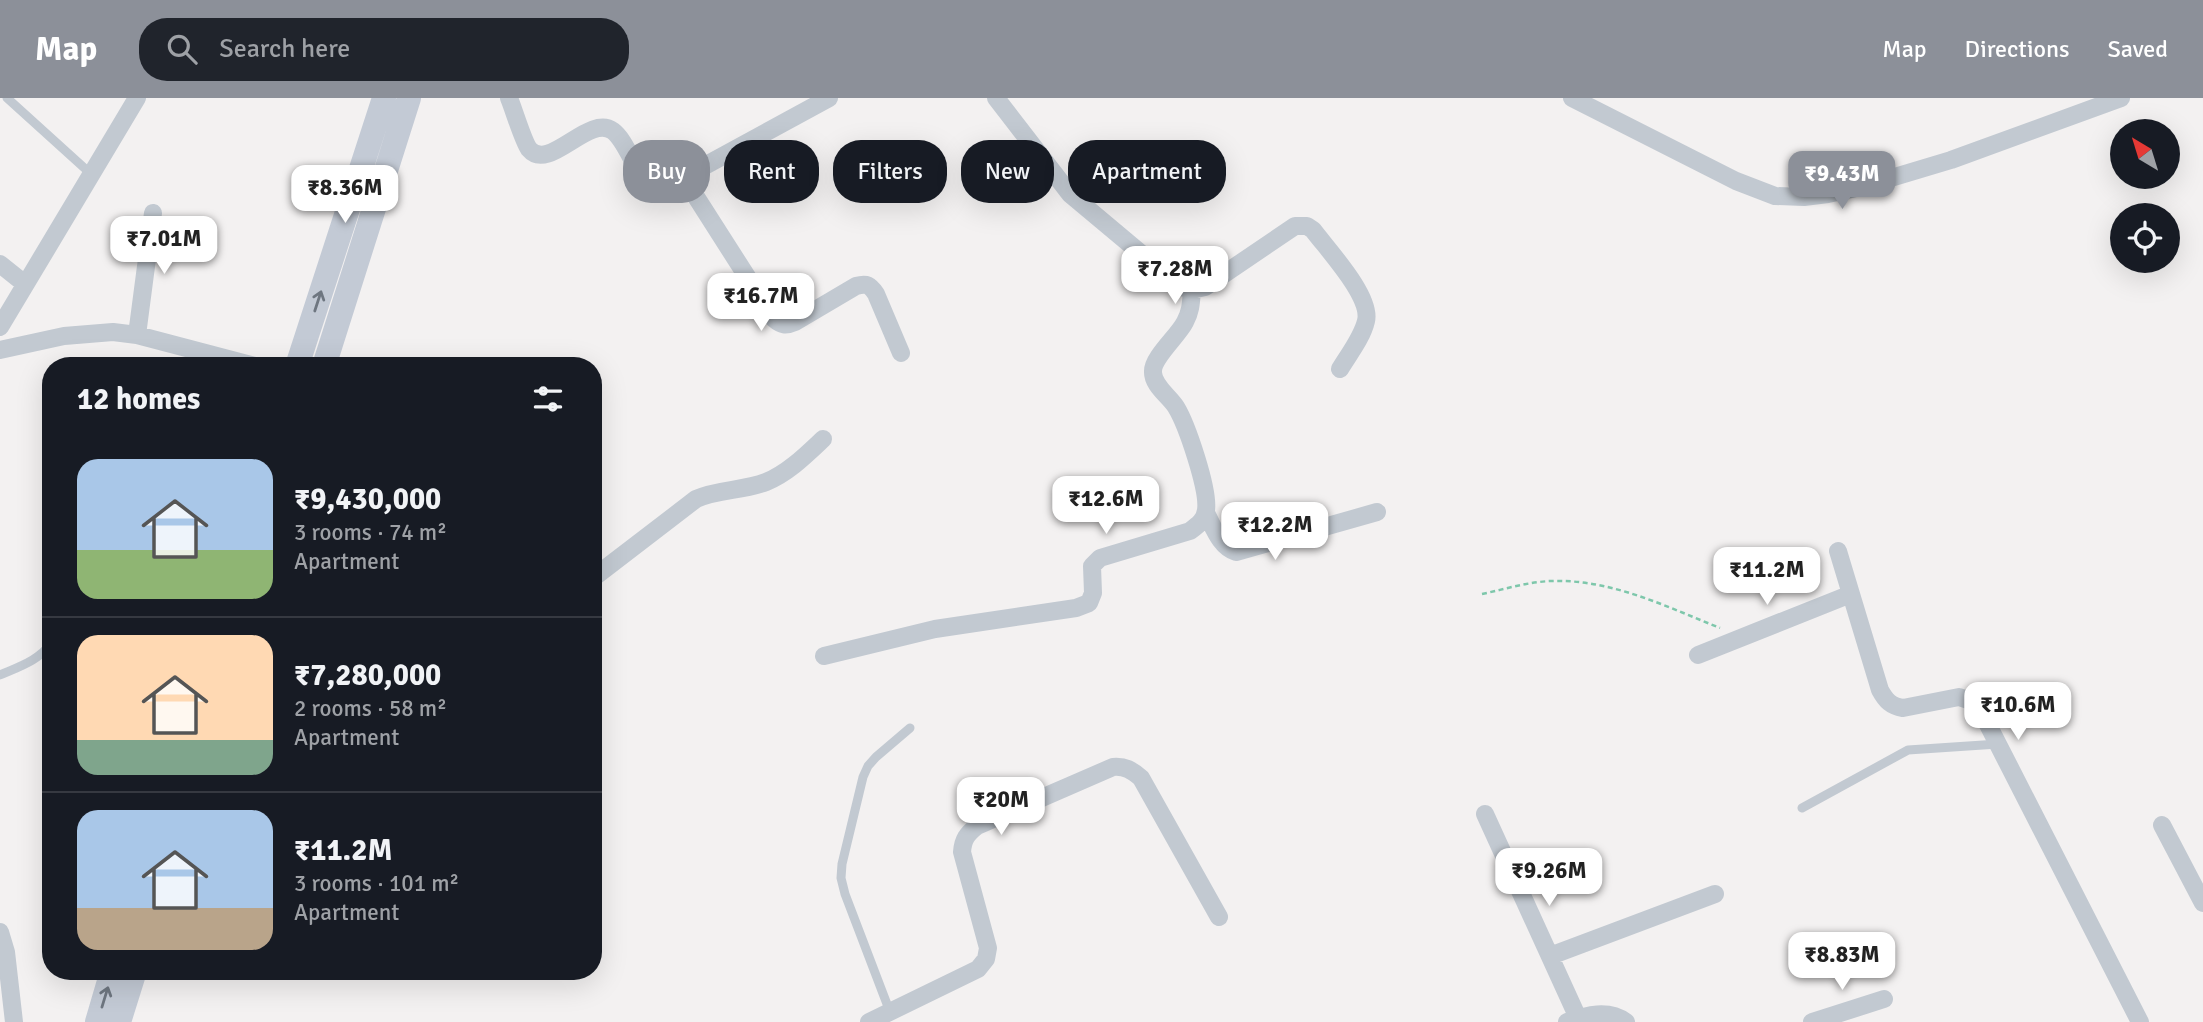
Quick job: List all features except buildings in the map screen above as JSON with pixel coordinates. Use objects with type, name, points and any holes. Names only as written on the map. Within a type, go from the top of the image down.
[{"type":"main road","points":[[300,357],[384,98]]},
{"type":"main road","points":[[327,357],[409,98]]},
{"type":"main road","points":[[97,1022],[109,980]]},
{"type":"main road","points":[[119,1022],[132,980]]},
{"type":"street","points":[[0,327],[137,98]]},
{"type":"street","points":[[509,98],[529,149],[537,154],[547,154],[559,149],[599,127],[609,128],[623,143]]},
{"type":"street","points":[[710,164],[829,98]]},
{"type":"street","points":[[996,98],[1056,178],[1084,208],[1181,287],[1192,290],[1205,287],[1295,226],[1307,226],[1313,230],[1366,303],[1366,321],[1362,332],[1340,369]]},
{"type":"street","points":[[1572,98],[1736,181],[1775,196],[1804,197],[1861,187],[1940,164],[2121,98]]},
{"type":"street","points":[[700,203],[774,319],[780,324],[795,322],[865,283],[877,294],[901,353]]},
{"type":"street","points":[[137,335],[153,213]]},
{"type":"street","points":[[0,264],[25,284]]},
{"type":"street","points":[[1192,290],[1191,308],[1185,323],[1155,363],[1152,372],[1155,381],[1181,416],[1205,488],[1206,513],[1227,549],[1236,552],[1377,512]]},
{"type":"street","points":[[0,350],[90,332],[113,332],[137,335],[221,357]]},
{"type":"street","points":[[602,571],[696,499],[710,493],[764,483],[795,464],[823,439]]},
{"type":"street","points":[[824,656],[926,630],[1076,608],[1089,603],[1093,593],[1091,566],[1100,558],[1190,531],[1201,523],[1206,513]]},
{"type":"street","points":[[1838,551],[1880,690],[1886,701],[1903,708],[1966,698],[1981,710],[2140,1022]]},
{"type":"street","points":[[1698,655],[1851,594]]},
{"type":"street","points":[[869,1022],[978,969],[986,959],[988,948],[962,852],[963,841],[969,832],[977,826],[1113,767],[1123,766],[1141,778],[1219,917]]},
{"type":"street","points":[[1485,814],[1550,956],[1573,1020],[1600,1014],[1613,1015],[1626,1022]]},
{"type":"street","points":[[2162,825],[2203,903]]},
{"type":"street","points":[[1550,956],[1715,894]]},
{"type":"street","points":[[0,932],[6,952],[15,1022]]},
{"type":"street","points":[[1812,1022],[1884,999]]},
{"type":"lane","points":[[7,98],[91,174]]},
{"type":"lane","points":[[0,675],[42,654]]},
{"type":"lane","points":[[890,1012],[841,878],[842,864],[868,766],[910,728]]},
{"type":"lane","points":[[1802,808],[1908,750],[1998,744]]},
{"type":"path","points":[[1482,594],[1549,581],[1598,584],[1628,592],[1742,637]]}]
